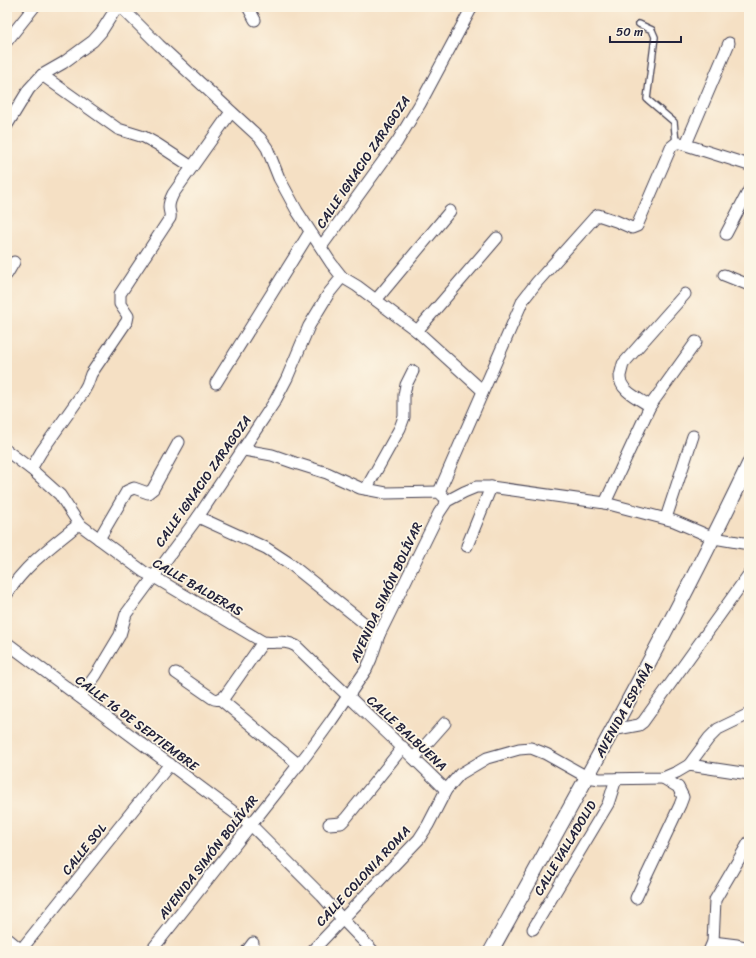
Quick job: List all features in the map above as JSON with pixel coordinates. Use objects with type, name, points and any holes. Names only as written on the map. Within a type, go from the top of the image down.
[{"type":"street","points":[[7,41],[34,7]]},
{"type":"street","points":[[7,125],[29,89],[42,75],[63,63],[93,41],[101,32],[117,7]]},
{"type":"street","points":[[121,7],[159,45],[260,138],[267,148],[279,178],[296,211],[342,277],[376,300],[417,331],[483,391]]},
{"type":"street","points":[[248,7],[255,20]]},
{"type":"street","name":"CALLE IGNACIO ZARAGOZA","points":[[320,247],[396,142],[420,104],[472,7]]},
{"type":"street","points":[[681,144],[729,43]]},
{"type":"street","points":[[42,75],[118,130],[150,140],[192,167]]},
{"type":"street","points":[[31,469],[41,452],[82,394],[91,374],[127,321],[128,316],[120,304],[120,294],[170,218],[171,214],[169,207],[172,194],[231,112]]},
{"type":"street","points":[[439,492],[520,307],[529,291],[595,217],[598,215],[604,216],[632,228],[637,226],[670,147],[681,144],[749,166]]},
{"type":"street","points":[[726,234],[749,190]]},
{"type":"street","points":[[376,300],[450,211]]},
{"type":"street","points":[[216,383],[310,232]]},
{"type":"street","points":[[417,331],[497,238]]},
{"type":"street","points":[[7,274],[14,262]]},
{"type":"street","points":[[724,275],[749,285]]},
{"type":"street","name":"CALLE IGNACIO ZARAGOZA","points":[[80,697],[96,675],[120,635],[126,614],[198,517],[244,450],[282,388],[309,326],[329,293],[342,277]]},
{"type":"street","points":[[650,406],[630,394],[623,387],[620,377],[623,364],[685,294]]},
{"type":"street","points":[[605,504],[650,406],[696,342]]},
{"type":"street","points":[[366,489],[400,428],[404,417],[404,395],[406,385],[413,371]]},
{"type":"street","points":[[666,518],[693,436]]},
{"type":"street","points":[[99,539],[127,491],[134,488],[148,493],[153,489],[179,442]]},
{"type":"street","points":[[244,450],[272,455],[366,489],[386,493],[439,492],[447,501],[476,487],[491,487],[605,504],[666,518],[714,538],[749,544]]},
{"type":"street","name":"CALLE BALDERAS","points":[[7,451],[31,469],[60,495],[79,524],[99,539],[144,572],[262,642]]},
{"type":"street","name":"AVENIDA ESPAÑA","points":[[491,951],[646,670],[714,538],[749,464]]},
{"type":"street","points":[[467,546],[491,487]]},
{"type":"street","name":"AVENIDA SIMÓN BOLÍVAR","points":[[151,951],[299,765],[366,670],[379,635],[432,524],[447,501]]},
{"type":"street","points":[[198,517],[266,548],[289,563],[379,635]]},
{"type":"street","points":[[7,594],[23,572],[39,556],[79,524]]},
{"type":"street","points":[[612,730],[639,725],[643,722],[749,574]]},
{"type":"street","points":[[176,674],[212,698],[216,700],[220,699],[224,696],[262,642],[288,642],[296,646],[347,697]]},
{"type":"street","name":"CALLE 16 DE SEPTIEMBRE","points":[[7,643],[251,825],[322,896],[373,951]]},
{"type":"street","name":"CALLE BALBUENA","points":[[347,697],[403,747],[446,790]]},
{"type":"street","points":[[220,699],[299,765]]},
{"type":"street","points":[[587,777],[600,779],[663,778],[689,765],[709,738],[718,729],[749,714]]},
{"type":"street","points":[[414,758],[445,723]]},
{"type":"street","points":[[329,824],[341,823],[346,818],[403,747]]},
{"type":"street","name":"CALLE COLONIA ROMA","points":[[312,951],[419,839],[446,790],[460,774],[472,766],[487,758],[519,749],[531,748],[546,754],[587,777]]},
{"type":"street","name":"CALLE SOL","points":[[20,951],[170,764]]},
{"type":"street","points":[[689,765],[749,774]]},
{"type":"street","points":[[636,898],[683,797],[678,787],[663,778]]},
{"type":"street","name":"CALLE VALLADOLID","points":[[533,929],[608,804],[616,779]]},
{"type":"street","points":[[749,842],[715,900],[711,946],[737,945],[749,948]]},
{"type":"street","points":[[7,940],[20,951]]},
{"type":"lane","points":[[639,24],[652,30],[655,37],[646,99],[674,122],[681,144]]}]
